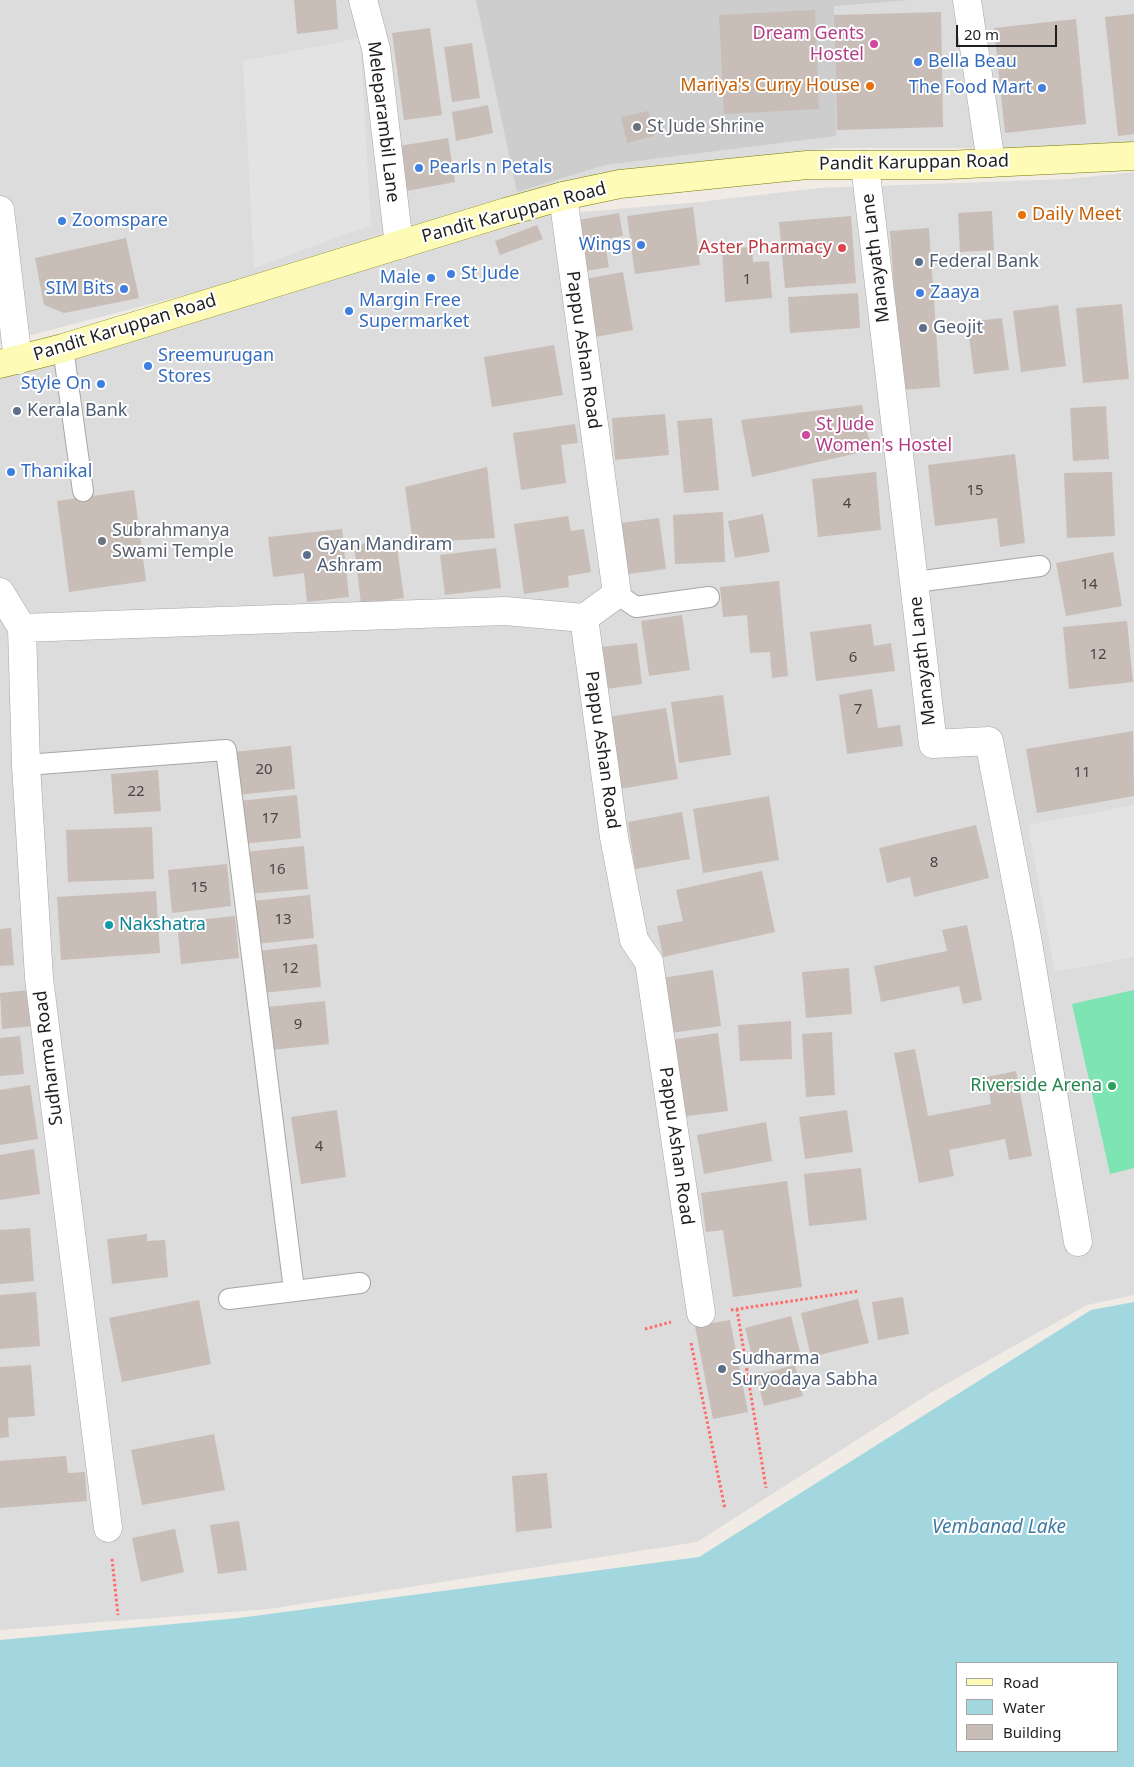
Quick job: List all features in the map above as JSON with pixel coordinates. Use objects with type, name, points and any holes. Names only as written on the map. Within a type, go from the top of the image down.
[{"type":"main road","name":"Pandit Karuppan Road","points":[[9,362],[63,348],[562,196],[620,184],[807,165],[947,165],[1134,156]]},
{"type":"street","name":"Meleparambil Lane","points":[[363,0],[376,49],[398,245]]},
{"type":"street","points":[[967,0],[991,163]]},
{"type":"street","name":"Manayath Lane","points":[[865,165],[915,582],[932,744],[989,741],[1027,937],[1078,1242]]},
{"type":"street","name":"Pappu Ashan Road","points":[[562,196],[617,594]]},
{"type":"street","points":[[0,210],[9,362]]},
{"type":"street","name":"Sudharma Road","points":[[0,592],[22,628],[26,765],[39,978],[108,1528]]},
{"type":"street","points":[[22,628],[505,611],[584,618],[617,594]]},
{"type":"street","name":"Pappu Ashan Road","points":[[584,618],[614,837],[634,940],[648,962],[694,1316]]},
{"type":"lane","points":[[63,348],[83,492]]},
{"type":"lane","points":[[915,582],[1040,566]]},
{"type":"lane","points":[[617,594],[636,607],[709,596]]},
{"type":"lane","points":[[26,765],[226,750],[294,1290]]},
{"type":"lane","points":[[229,1299],[360,1283]]},
{"type":"path","points":[[645,1329],[694,1316],[859,1291]]},
{"type":"path","points":[[737,1309],[766,1488]]},
{"type":"path","points":[[694,1316],[725,1509]]},
{"type":"path","points":[[108,1528],[118,1615]]},
{"type":"shaded area","points":[[0,0],[1134,0],[1134,144],[1003,148],[835,148],[607,172],[518,196],[274,272],[0,343]]},
{"type":"shaded area","points":[[476,0],[910,0],[834,6],[836,136],[605,165],[517,192]]},
{"type":"shaded area","points":[[360,38],[371,225],[254,268],[243,61]]},
{"type":"shaded area","points":[[1134,172],[1134,1295],[1087,1305],[932,1392],[697,1542],[269,1609],[0,1630],[0,371],[548,215],[699,202],[819,188],[1068,179]]},
{"type":"shaded area","points":[[1134,805],[1134,957],[1055,972],[1028,825]]},
{"type":"green space","name":"Riverside Arena","points":[[1134,990],[1134,1168],[1110,1174],[1072,1004]]},
{"type":"water","name":"Vembanad Lake","points":[[1134,1302],[1134,1767],[0,1767],[0,1640],[239,1618],[699,1557],[1091,1310]]},
{"type":"building","points":[[294,0],[336,0],[338,29],[297,34]]},
{"type":"building","points":[[815,10],[819,109],[724,114],[719,15]]},
{"type":"building","points":[[941,12],[943,127],[837,130],[834,15]]},
{"type":"building","points":[[1134,14],[1134,134],[1118,136],[1105,17]]},
{"type":"building","points":[[1076,19],[1086,124],[1005,133],[994,28]]},
{"type":"building","points":[[430,28],[442,115],[404,120],[392,33]]},
{"type":"building","points":[[472,43],[480,98],[452,102],[444,47]]},
{"type":"building","points":[[488,105],[493,133],[456,141],[452,112]]},
{"type":"building","name":"St Jude Shrine","points":[[648,111],[654,136],[627,143],[621,117]]},
{"type":"building","points":[[448,138],[455,182],[401,192],[393,147]]},
{"type":"building","points":[[693,207],[700,265],[635,274],[627,216]]},
{"type":"building","points":[[992,211],[994,250],[960,252],[958,213]]},
{"type":"building","points":[[619,213],[623,236],[604,239],[609,267],[586,271],[578,220]]},
{"type":"building","points":[[851,216],[856,283],[785,288],[779,222]]},
{"type":"building","points":[[537,225],[543,239],[500,255],[495,241]]},
{"type":"building","points":[[929,228],[940,387],[901,390],[890,231]]},
{"type":"building","points":[[126,238],[139,298],[64,313],[44,305],[35,258]]},
{"type":"building","points":[[752,247],[753,262],[769,261],[772,298],[725,302],[722,249]]},
{"type":"building","points":[[623,272],[633,330],[590,338],[579,280]]},
{"type":"building","points":[[858,293],[860,328],[790,333],[788,297]]},
{"type":"building","points":[[1122,304],[1129,379],[1083,383],[1076,308]]},
{"type":"building","points":[[1058,305],[1066,366],[1021,372],[1013,311]]},
{"type":"building","points":[[1002,318],[1009,370],[974,374],[967,322]]},
{"type":"building","points":[[554,345],[563,395],[492,407],[484,357]]},
{"type":"building","name":"St Jude Women's Hostel","points":[[862,405],[871,450],[752,477],[741,420]]},
{"type":"building","points":[[1106,406],[1109,459],[1073,461],[1070,408]]},
{"type":"building","points":[[665,414],[669,455],[615,460],[612,418]]},
{"type":"building","points":[[712,418],[719,490],[684,493],[677,421]]},
{"type":"building","points":[[575,424],[578,443],[561,445],[566,483],[521,490],[513,433]]},
{"type":"building","points":[[1015,454],[1025,543],[1000,547],[997,518],[935,526],[928,465]]},
{"type":"building","points":[[487,467],[495,538],[413,543],[405,487]]},
{"type":"building","points":[[876,472],[881,530],[818,537],[812,479]]},
{"type":"building","points":[[1112,472],[1115,536],[1067,538],[1064,473]]},
{"type":"building","name":"Subrahmanya Swami Temple","points":[[134,490],[146,581],[69,592],[57,501]]},
{"type":"building","points":[[723,512],[725,562],[675,564],[673,515]]},
{"type":"building","points":[[763,514],[770,552],[735,558],[728,521]]},
{"type":"building","points":[[568,516],[571,531],[584,529],[591,572],[568,576],[569,587],[524,594],[514,524]]},
{"type":"building","points":[[659,518],[666,569],[628,574],[621,523]]},
{"type":"building","name":"Gyan Mandiram Ashram","points":[[342,529],[349,597],[307,602],[304,573],[273,577],[268,537]]},
{"type":"building","points":[[396,539],[404,598],[361,604],[354,545]]},
{"type":"building","points":[[496,548],[501,588],[445,595],[440,555]]},
{"type":"building","points":[[1113,552],[1122,606],[1066,616],[1056,563]]},
{"type":"building","points":[[779,581],[788,676],[772,678],[770,652],[750,653],[747,615],[723,617],[720,587]]},
{"type":"building","points":[[682,615],[690,670],[649,676],[641,621]]},
{"type":"building","points":[[1127,621],[1133,682],[1069,689],[1063,627]]},
{"type":"building","points":[[871,624],[874,646],[891,643],[895,671],[816,681],[810,632]]},
{"type":"building","points":[[637,643],[642,684],[606,689],[601,647]]},
{"type":"building","points":[[872,689],[878,728],[900,725],[903,746],[847,754],[839,695]]},
{"type":"building","points":[[723,695],[731,755],[679,763],[671,702]]},
{"type":"building","points":[[666,708],[678,779],[620,789],[608,717]]},
{"type":"building","points":[[1133,731],[1134,796],[1037,813],[1026,749]]},
{"type":"building","points":[[291,746],[295,789],[237,795],[233,752]]},
{"type":"building","points":[[158,770],[161,811],[114,814],[111,774]]},
{"type":"building","points":[[297,795],[301,838],[242,844],[238,801]]},
{"type":"building","points":[[769,796],[779,860],[703,873],[693,809]]},
{"type":"building","points":[[682,812],[690,859],[635,869],[628,822]]},
{"type":"building","points":[[976,825],[989,878],[914,897],[910,877],[887,883],[879,848]]},
{"type":"building","points":[[152,827],[154,879],[68,882],[66,830]]},
{"type":"building","points":[[304,846],[308,889],[249,894],[245,852]]},
{"type":"building","points":[[227,864],[231,906],[172,913],[168,870]]},
{"type":"building","points":[[762,871],[775,932],[663,957],[657,926],[683,921],[676,890]]},
{"type":"building","name":"Nakshatra","points":[[156,891],[160,953],[61,960],[57,897]]},
{"type":"building","points":[[310,895],[314,938],[256,944],[252,901]]},
{"type":"building","points":[[235,916],[239,958],[181,964],[177,922]]},
{"type":"building","points":[[967,925],[982,1000],[963,1004],[959,986],[881,1002],[874,966],[947,951],[942,930]]},
{"type":"building","points":[[11,928],[14,965],[0,966],[0,929]]},
{"type":"building","points":[[317,944],[321,987],[262,993],[258,951]]},
{"type":"building","points":[[849,968],[852,1014],[806,1018],[802,972]]},
{"type":"building","points":[[713,970],[721,1026],[670,1033],[662,978]]},
{"type":"building","points":[[29,990],[33,1026],[2,1029],[0,993]]},
{"type":"building","points":[[325,1001],[329,1044],[271,1050],[267,1007]]},
{"type":"building","points":[[791,1021],[792,1059],[740,1061],[738,1025]]},
{"type":"building","points":[[832,1032],[835,1095],[806,1097],[802,1034]]},
{"type":"building","points":[[718,1033],[728,1111],[680,1117],[670,1040]]},
{"type":"building","points":[[20,1036],[24,1074],[0,1076],[0,1038]]},
{"type":"building","points":[[915,1049],[928,1116],[991,1104],[987,1077],[1016,1071],[1032,1156],[1009,1160],[1005,1139],[949,1150],[954,1176],[919,1183],[894,1053]]},
{"type":"building","points":[[30,1085],[38,1139],[0,1145],[0,1090]]},
{"type":"building","points":[[337,1110],[346,1177],[301,1184],[291,1117]]},
{"type":"building","points":[[847,1110],[853,1152],[805,1159],[799,1117]]},
{"type":"building","points":[[766,1122],[772,1161],[704,1174],[697,1135]]},
{"type":"building","points":[[34,1149],[40,1194],[0,1200],[0,1155]]},
{"type":"building","points":[[861,1168],[867,1220],[809,1226],[804,1174]]},
{"type":"building","points":[[787,1181],[802,1287],[733,1297],[723,1230],[706,1232],[701,1193]]},
{"type":"building","points":[[30,1228],[34,1281],[0,1284],[0,1230]]},
{"type":"building","points":[[147,1234],[147,1241],[165,1240],[168,1277],[112,1284],[107,1239]]},
{"type":"building","points":[[36,1292],[40,1346],[0,1349],[0,1295]]},
{"type":"building","points":[[903,1297],[909,1334],[878,1340],[872,1302]]},
{"type":"building","points":[[858,1299],[869,1343],[811,1357],[801,1313]]},
{"type":"building","points":[[199,1300],[211,1364],[122,1382],[109,1318]]},
{"type":"building","points":[[791,1316],[800,1352],[754,1364],[745,1328]]},
{"type":"building","name":"Sudharma Suryodaya Sabha","points":[[730,1320],[748,1412],[713,1419],[695,1326]]},
{"type":"building","points":[[31,1365],[35,1416],[8,1418],[9,1437],[0,1438],[0,1367]]},
{"type":"building","points":[[795,1365],[803,1396],[764,1406],[756,1375]]},
{"type":"building","points":[[214,1434],[225,1490],[142,1505],[131,1450]]},
{"type":"building","points":[[66,1456],[68,1473],[85,1472],[87,1501],[0,1508],[0,1461]]},
{"type":"building","points":[[547,1473],[552,1528],[516,1532],[512,1476]]},
{"type":"building","points":[[239,1521],[247,1570],[218,1574],[210,1525]]},
{"type":"building","points":[[175,1529],[184,1572],[141,1582],[132,1538]]},
{"type":"place","name":"Dream Gents Hostel","points":[[874,44]]},
{"type":"place","name":"Bella Beau","points":[[918,62]]},
{"type":"place","name":"Mariya's Curry House","points":[[870,86]]},
{"type":"place","name":"The Food Mart","points":[[1042,88]]},
{"type":"place","name":"St Jude Shrine","points":[[637,127]]},
{"type":"place","name":"Pearls n Petals","points":[[419,168]]},
{"type":"place","name":"Daily Meet","points":[[1022,215]]},
{"type":"place","name":"Zoomspare","points":[[62,221]]},
{"type":"place","name":"Wings","points":[[641,245]]},
{"type":"place","name":"Aster Pharmacy","points":[[842,248]]},
{"type":"place","name":"Federal Bank","points":[[919,262]]},
{"type":"place","name":"St Jude","points":[[451,274]]},
{"type":"place","name":"Male","points":[[431,278]]},
{"type":"place","name":"SIM Bits","points":[[124,289]]},
{"type":"place","name":"Zaaya","points":[[920,293]]},
{"type":"place","name":"Margin Free Supermarket","points":[[349,311]]},
{"type":"place","name":"Geojit","points":[[923,328]]},
{"type":"place","name":"Sreemurugan Stores","points":[[148,366]]},
{"type":"place","name":"Style On","points":[[101,384]]},
{"type":"place","name":"Kerala Bank","points":[[17,411]]},
{"type":"place","name":"St Jude Women's Hostel","points":[[806,435]]},
{"type":"place","name":"Thanikal","points":[[11,472]]},
{"type":"place","name":"Subrahmanya Swami Temple","points":[[102,541]]},
{"type":"place","name":"Gyan Mandiram Ashram","points":[[307,555]]},
{"type":"place","name":"Nakshatra","points":[[109,925]]},
{"type":"place","name":"Riverside Arena","points":[[1112,1086]]},
{"type":"place","name":"Sudharma Suryodaya Sabha","points":[[722,1369]]}]
